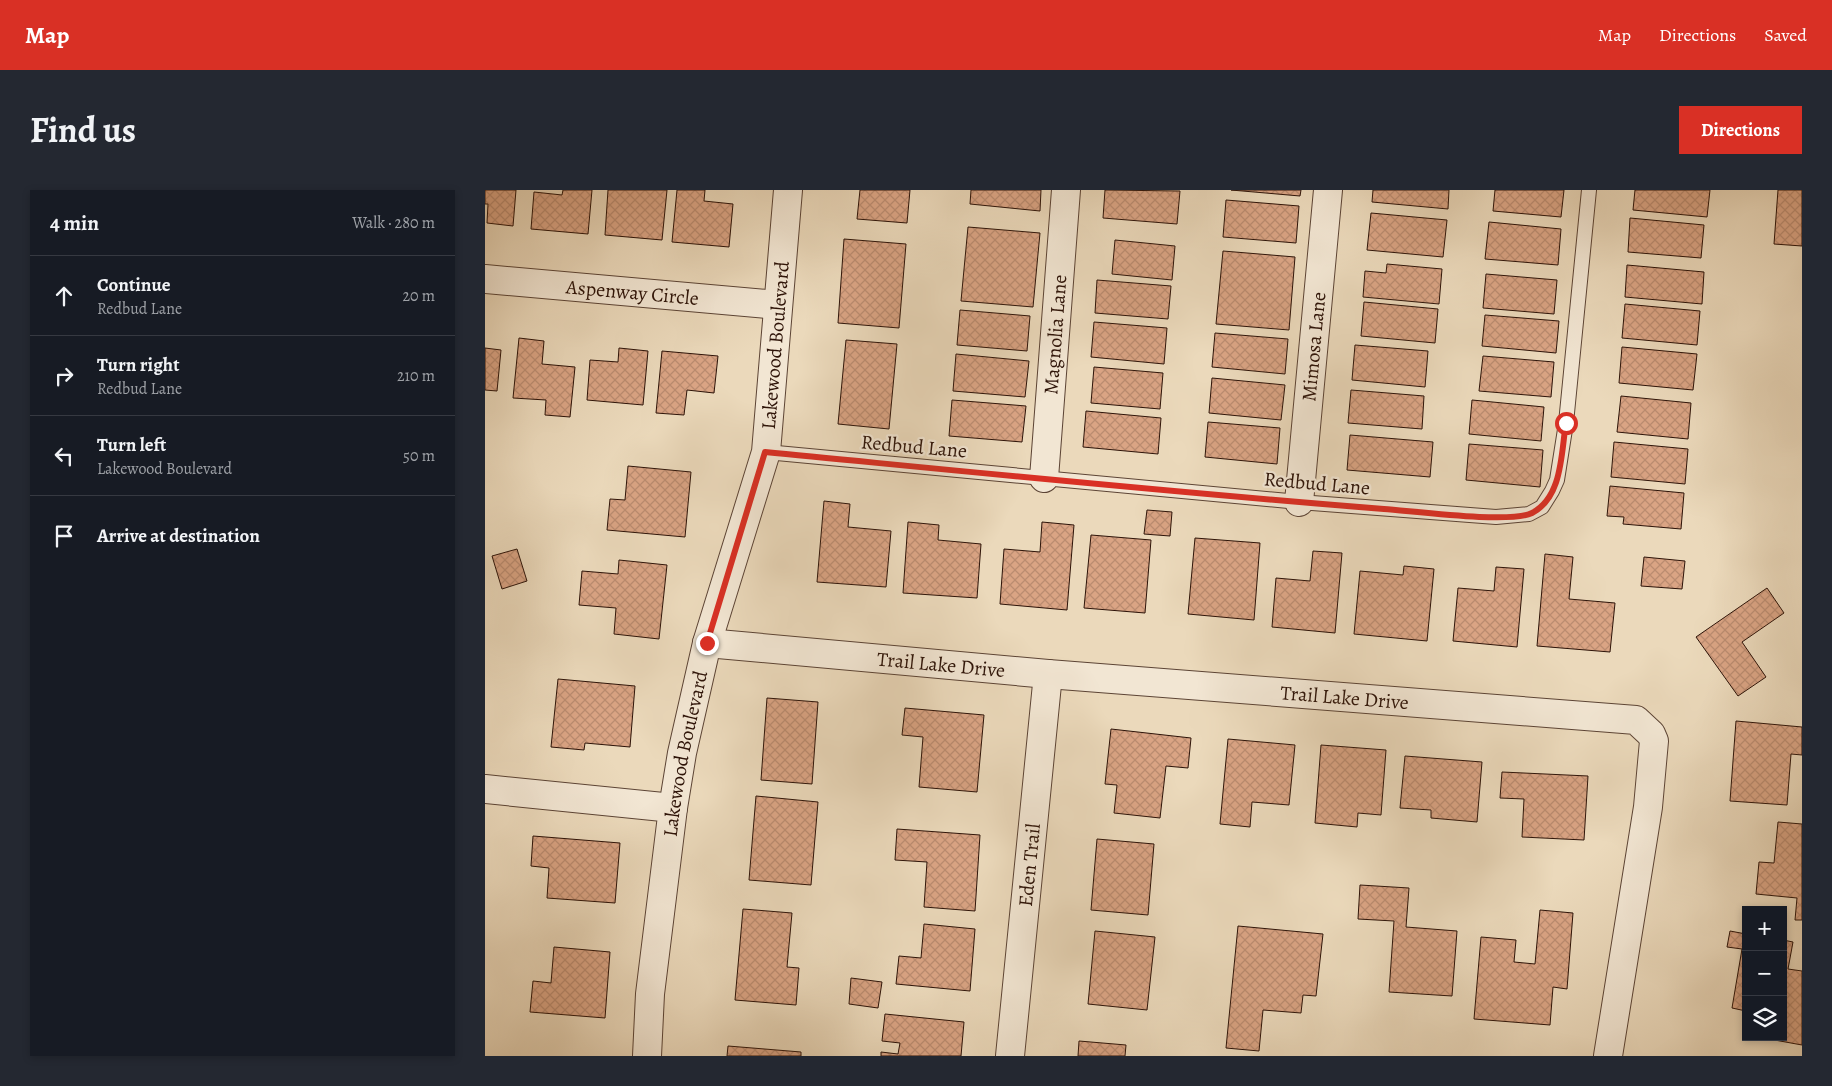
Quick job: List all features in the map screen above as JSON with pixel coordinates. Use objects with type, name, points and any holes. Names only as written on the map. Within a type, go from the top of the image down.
[{"type":"street","name":"Lakewood Boulevard","points":[[647,1056],[650,994],[673,808],[682,754],[707,643],[765,452],[788,190]]},
{"type":"street","name":"Magnolia Lane","points":[[1044,478],[1066,190]]},
{"type":"street","name":"Mimosa Lane","points":[[1299,502],[1328,190]]},
{"type":"street","name":"Aspenway Circle","points":[[485,279],[778,305]]},
{"type":"street","name":"Trail Lake Drive","points":[[707,643],[1048,674],[1635,720],[1651,734],[1654,741],[1648,807],[1609,1056]]},
{"type":"street","name":"Eden Trail","points":[[1010,1056],[1048,674]]},
{"type":"street","points":[[485,789],[673,808]]},
{"type":"lane","name":"Redbud Lane","points":[[765,452],[1299,502],[1496,517],[1529,514],[1542,507],[1553,491],[1557,480],[1564,432],[1589,190]]},
{"type":"building","points":[[485,190],[516,190],[513,226],[487,223],[488,204],[485,204]]},
{"type":"building","points":[[563,190],[592,190],[588,234],[531,229],[534,192],[562,195]]},
{"type":"building","points":[[608,190],[667,190],[662,240],[605,235]]},
{"type":"building","points":[[677,190],[705,190],[704,201],[733,204],[729,247],[672,242]]},
{"type":"building","points":[[860,190],[910,190],[907,223],[857,219]]},
{"type":"building","points":[[971,190],[1041,190],[1040,211],[970,204]]},
{"type":"building","points":[[1105,190],[1180,191],[1177,224],[1103,218]]},
{"type":"building","points":[[1231,190],[1301,190],[1300,196]]},
{"type":"building","points":[[1373,190],[1449,190],[1448,209],[1372,202]]},
{"type":"building","points":[[1495,190],[1564,190],[1561,217],[1493,211]]},
{"type":"building","points":[[1635,190],[1710,190],[1707,217],[1633,210]]},
{"type":"building","points":[[1778,190],[1802,190],[1802,246],[1774,244]]},
{"type":"building","points":[[1226,200],[1299,206],[1296,243],[1223,237]]},
{"type":"building","points":[[1371,213],[1447,220],[1443,257],[1367,250]]},
{"type":"building","points":[[1630,218],[1704,225],[1701,258],[1628,252]]},
{"type":"building","points":[[1489,222],[1561,229],[1558,265],[1485,259]]},
{"type":"building","points":[[968,227],[1040,233],[1033,307],[961,301]]},
{"type":"building","points":[[844,239],[906,244],[899,328],[838,323]]},
{"type":"building","points":[[1115,240],[1175,246],[1172,280],[1112,274]]},
{"type":"building","points":[[1223,251],[1295,257],[1289,330],[1216,324]]},
{"type":"building","points":[[1387,264],[1442,269],[1439,304],[1363,297],[1365,271],[1386,273]]},
{"type":"building","points":[[1627,265],[1704,272],[1702,304],[1625,297]]},
{"type":"building","points":[[1486,274],[1557,280],[1554,314],[1483,308]]},
{"type":"building","points":[[1097,280],[1171,286],[1168,319],[1095,313]]},
{"type":"building","points":[[1364,302],[1438,309],[1435,343],[1361,336]]},
{"type":"building","points":[[1625,304],[1700,311],[1697,345],[1622,338]]},
{"type":"building","points":[[960,310],[1030,316],[1027,351],[957,345]]},
{"type":"building","points":[[1485,315],[1559,321],[1556,353],[1482,346]]},
{"type":"building","points":[[1094,322],[1167,328],[1164,364],[1091,357]]},
{"type":"building","points":[[1215,333],[1288,339],[1285,374],[1212,367]]},
{"type":"building","points":[[519,338],[544,341],[542,364],[575,367],[570,417],[545,415],[546,400],[513,398]]},
{"type":"building","points":[[846,340],[897,344],[889,429],[838,424]]},
{"type":"building","points":[[1355,345],[1428,351],[1425,387],[1352,380]]},
{"type":"building","points":[[1622,347],[1697,354],[1693,390],[1619,383]]},
{"type":"building","points":[[485,348],[501,350],[497,391],[485,390]]},
{"type":"building","points":[[619,348],[648,351],[643,405],[587,400],[590,360],[618,362]]},
{"type":"building","points":[[662,351],[718,356],[714,393],[687,390],[684,415],[656,413]]},
{"type":"building","points":[[956,354],[1029,361],[1025,397],[953,391]]},
{"type":"building","points":[[1483,356],[1554,362],[1551,397],[1479,391]]},
{"type":"building","points":[[1094,367],[1163,373],[1160,409],[1091,403]]},
{"type":"building","points":[[1212,378],[1285,385],[1281,420],[1209,413]]},
{"type":"building","points":[[1351,390],[1424,396],[1422,429],[1348,423]]},
{"type":"building","points":[[1621,396],[1691,403],[1688,439],[1617,432]]},
{"type":"building","points":[[952,400],[1026,406],[1022,442],[949,436]]},
{"type":"building","points":[[1472,400],[1544,407],[1541,441],[1469,434]]},
{"type":"building","points":[[1086,411],[1161,418],[1158,454],[1083,447]]},
{"type":"building","points":[[1208,422],[1280,428],[1277,464],[1205,457]]},
{"type":"building","points":[[1350,435],[1433,442],[1430,477],[1347,470]]},
{"type":"building","points":[[1614,442],[1688,449],[1685,484],[1611,477]]},
{"type":"building","points":[[1469,444],[1543,450],[1540,487],[1466,480]]},
{"type":"building","points":[[628,466],[691,472],[685,537],[607,530],[610,499],[625,500]]},
{"type":"building","points":[[1610,486],[1684,493],[1681,529],[1623,524],[1624,517],[1607,516]]},
{"type":"building","points":[[824,501],[850,504],[848,527],[891,531],[886,587],[817,582]]},
{"type":"building","points":[[1147,510],[1172,512],[1170,536],[1144,534]]},
{"type":"building","points":[[908,522],[939,525],[938,540],[981,544],[977,598],[903,593]]},
{"type":"building","points":[[1042,522],[1074,525],[1067,610],[1000,604],[1004,549],[1040,552]]},
{"type":"building","points":[[1091,535],[1151,540],[1145,613],[1084,608]]},
{"type":"building","points":[[1195,538],[1260,543],[1254,620],[1188,614]]},
{"type":"building","points":[[517,549],[527,581],[502,589],[492,556]]},
{"type":"building","points":[[1313,551],[1342,553],[1335,633],[1272,627],[1276,578],[1310,581]]},
{"type":"building","points":[[1545,554],[1573,557],[1569,599],[1615,603],[1610,652],[1537,646]]},
{"type":"building","points":[[1644,557],[1685,561],[1682,589],[1641,586]]},
{"type":"building","points":[[619,560],[667,565],[659,639],[614,634],[616,608],[579,605],[582,571],[618,574]]},
{"type":"building","points":[[1404,566],[1434,569],[1427,641],[1354,634],[1360,571],[1403,575]]},
{"type":"building","points":[[1496,567],[1524,569],[1517,647],[1453,641],[1458,588],[1494,591]]},
{"type":"building","points":[[1767,588],[1784,613],[1742,642],[1766,677],[1738,696],[1696,637]]},
{"type":"building","points":[[558,679],[635,686],[630,747],[585,743],[584,750],[551,747]]},
{"type":"building","points":[[767,698],[818,702],[812,784],[761,780]]},
{"type":"building","points":[[905,708],[984,715],[977,792],[919,787],[923,737],[902,735]]},
{"type":"building","points":[[1736,721],[1802,727],[1802,755],[1791,754],[1787,805],[1730,801]]},
{"type":"building","points":[[1111,729],[1191,738],[1188,768],[1166,766],[1160,818],[1114,813],[1117,785],[1105,784]]},
{"type":"building","points":[[1228,739],[1295,745],[1289,805],[1252,802],[1250,827],[1220,824]]},
{"type":"building","points":[[1321,745],[1386,750],[1381,815],[1358,813],[1357,827],[1315,823]]},
{"type":"building","points":[[1405,756],[1482,762],[1477,822],[1431,818],[1431,810],[1400,808]]},
{"type":"building","points":[[1502,772],[1588,776],[1584,840],[1522,837],[1524,799],[1500,798]]},
{"type":"building","points":[[756,796],[818,802],[811,885],[749,880]]},
{"type":"building","points":[[1778,822],[1802,824],[1802,920],[1795,920],[1797,898],[1756,894],[1759,862],[1774,863]]},
{"type":"building","points":[[897,829],[980,835],[975,911],[924,907],[927,862],[895,860]]},
{"type":"building","points":[[533,836],[620,843],[615,903],[547,898],[549,868],[531,866]]},
{"type":"building","points":[[1097,839],[1154,844],[1148,915],[1091,910]]},
{"type":"building","points":[[1360,885],[1409,888],[1406,927],[1457,931],[1452,996],[1389,992],[1394,921],[1358,919]]},
{"type":"building","points":[[743,909],[792,913],[787,967],[799,968],[796,1005],[735,1000]]},
{"type":"building","points":[[1540,910],[1573,913],[1567,989],[1553,987],[1550,1025],[1474,1019],[1481,937],[1516,940],[1514,962],[1535,964]]},
{"type":"building","points":[[924,924],[975,929],[970,991],[896,984],[899,956],[921,958]]},
{"type":"building","points":[[1238,926],[1323,934],[1316,996],[1303,995],[1301,1013],[1263,1010],[1259,1051],[1226,1048]]},
{"type":"building","points":[[1095,931],[1155,937],[1147,1010],[1088,1004]]},
{"type":"building","points":[[1730,931],[1742,933],[1742,949],[1727,947]]},
{"type":"building","points":[[1787,941],[1793,942],[1788,969],[1802,971],[1802,1045],[1780,1041],[1787,1041]]},
{"type":"building","points":[[554,947],[610,952],[605,1018],[530,1012],[533,981],[551,983]]},
{"type":"building","points":[[1742,949],[1742,1010],[1732,1008]]},
{"type":"building","points":[[851,978],[882,982],[878,1008],[849,1004]]},
{"type":"building","points":[[885,1014],[964,1022],[961,1056],[881,1056],[881,1052],[898,1054],[900,1043],[882,1041]]},
{"type":"building","points":[[1079,1041],[1126,1045],[1125,1056],[1078,1056]]},
{"type":"building","points":[[728,1046],[801,1052],[801,1056],[727,1056]]},
{"type":"route","points":[[707,643],[765,452],[1299,502],[1496,517],[1529,514],[1542,507],[1553,491],[1557,480],[1566,423]]}]
